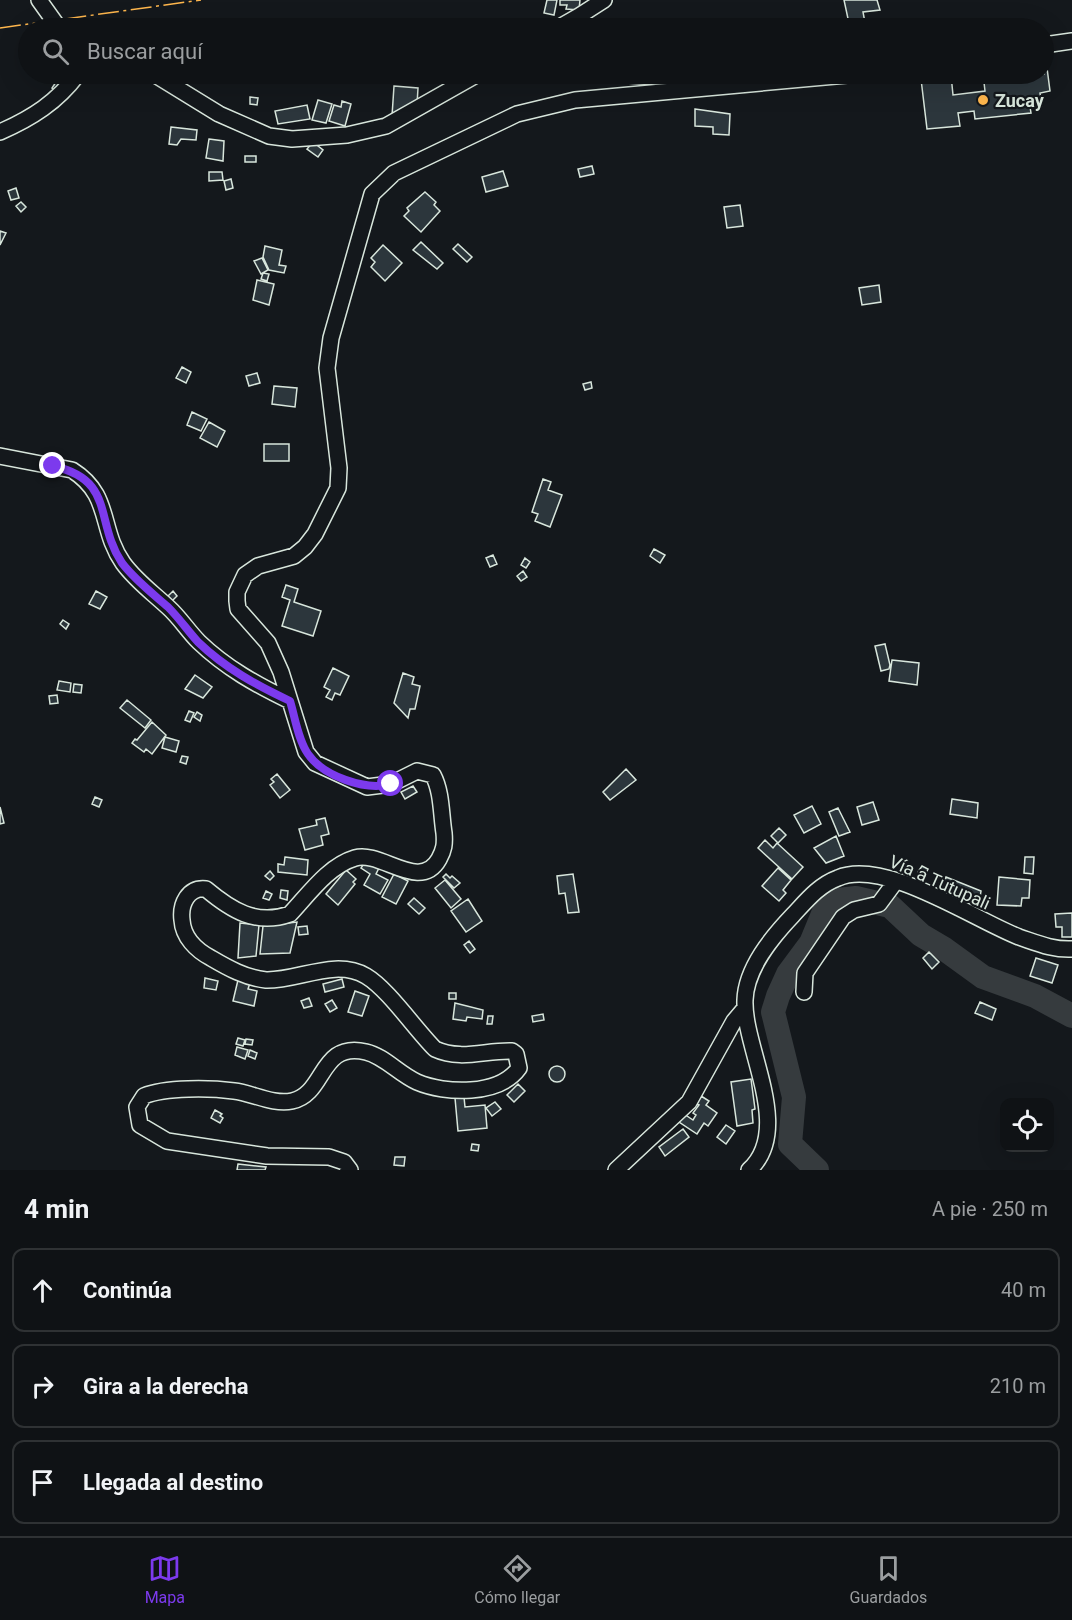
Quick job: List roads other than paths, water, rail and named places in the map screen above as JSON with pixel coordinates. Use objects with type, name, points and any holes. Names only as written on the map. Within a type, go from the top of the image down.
[{"type":"street","points":[[39,0],[52,18]]},
{"type":"street","points":[[582,18],[604,0]]},
{"type":"street","points":[[1054,44],[1072,41]]},
{"type":"street","points":[[0,132],[33,117],[70,84]]},
{"type":"street","points":[[170,84],[219,114],[269,136],[292,138],[347,135],[386,126],[460,84]]},
{"type":"street","points":[[350,1170],[344,1162],[329,1157],[267,1156],[166,1141],[140,1125],[137,1114],[144,1096],[164,1090],[234,1091],[290,1102],[308,1093],[328,1061],[354,1051],[367,1052],[418,1082],[462,1090],[500,1084],[514,1075],[519,1068],[516,1054],[512,1051],[460,1056],[447,1055],[435,1049],[365,975],[346,969],[270,980],[256,979],[241,974],[209,957],[190,942],[181,918],[183,902],[187,895],[200,888],[206,889],[239,913],[262,918],[281,917],[290,914],[333,870],[351,859],[370,857],[407,871],[422,872],[437,862],[445,846],[438,784],[433,775],[417,771],[391,784],[367,787],[315,763],[306,752],[281,672],[267,643],[238,609],[237,592],[245,575],[254,569],[294,556],[305,547],[315,534],[338,488],[339,468],[327,368],[331,338],[372,194],[394,173],[517,114],[575,100],[747,84]]},
{"type":"street","points":[[0,456],[72,470],[80,474],[98,494],[122,562],[142,585],[170,609],[199,642],[236,674],[290,701]]},
{"type":"street","name":"Vía a Tutupali","points":[[749,1170],[765,1147],[768,1125],[760,1074],[745,1008],[746,991],[755,966],[776,934],[814,893],[840,876],[864,872],[1044,946],[1072,949]]},
{"type":"street","points":[[804,992],[805,973],[843,917],[854,910],[879,904],[895,884]]},
{"type":"street","points":[[616,1170],[689,1102],[734,1021],[745,1008]]},
{"type":"waterway","points":[[817,1170],[790,1144],[794,1097],[773,1012],[788,974],[811,943],[825,909],[838,900],[856,898],[890,906],[921,935],[983,977],[1035,996],[1072,1016]]},
{"type":"place","name":"Zucay","points":[[983,100]]}]
